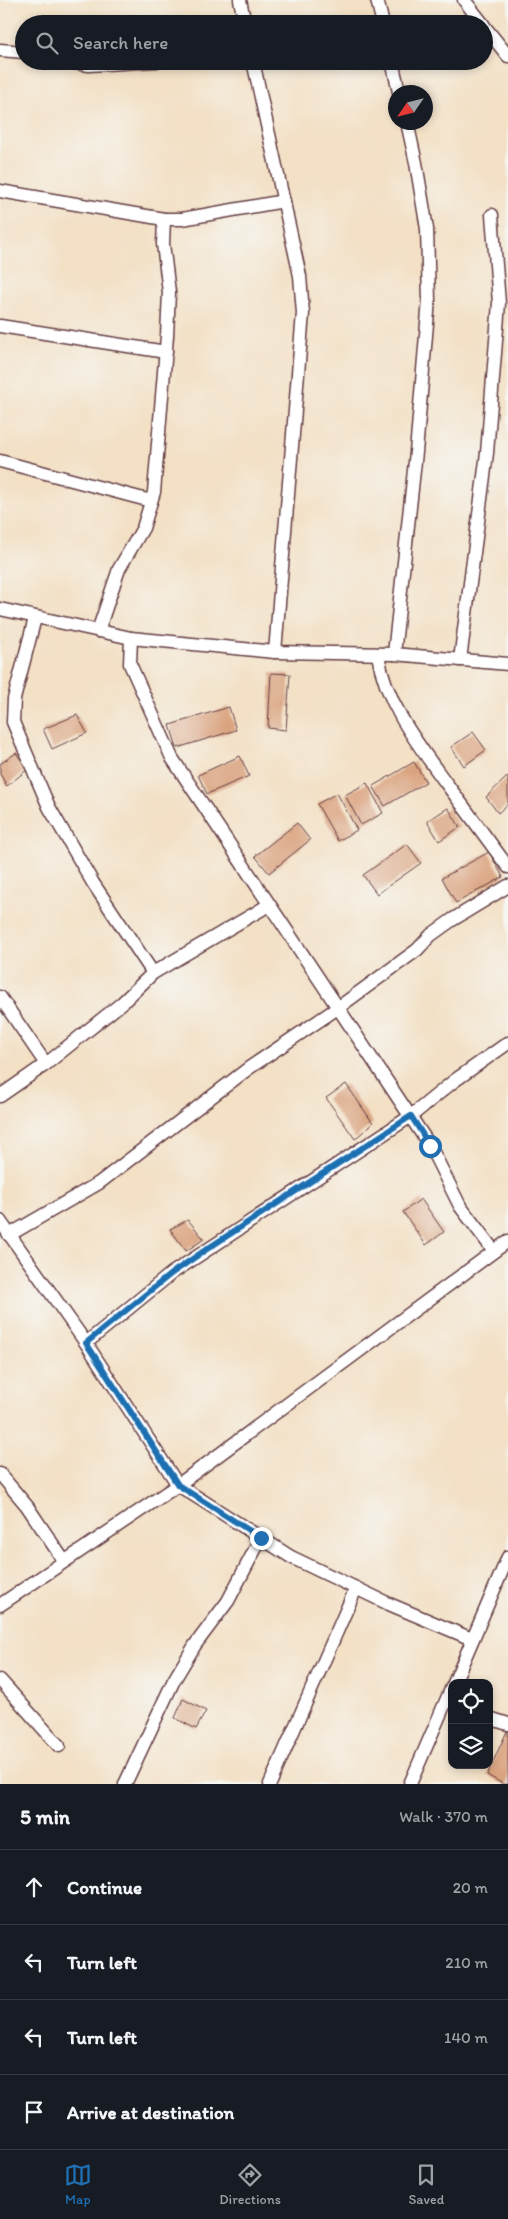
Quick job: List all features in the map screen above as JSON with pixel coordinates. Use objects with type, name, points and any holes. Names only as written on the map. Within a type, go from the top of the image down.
[{"type":"street","points":[[240,0],[243,15]]},
{"type":"street","points":[[377,0],[381,15]]},
{"type":"street","points":[[464,0],[476,15]]},
{"type":"street","points":[[493,37],[508,56]]},
{"type":"street","points":[[0,50],[15,51]]},
{"type":"street","points":[[256,70],[300,276],[302,313],[275,652]]},
{"type":"street","points":[[394,70],[398,85]]},
{"type":"street","points":[[394,654],[416,452],[429,300],[427,230],[409,130]]},
{"type":"street","points":[[0,191],[164,219],[182,219],[284,201]]},
{"type":"street","points":[[460,660],[487,453],[503,303],[492,215]]},
{"type":"street","points":[[98,631],[119,569],[143,528],[154,492],[169,292],[163,244],[164,219]]},
{"type":"street","points":[[0,326],[166,352]]},
{"type":"street","points":[[0,462],[151,502]]},
{"type":"street","points":[[0,609],[131,638],[275,652],[394,654],[508,664]]},
{"type":"street","points":[[35,618],[14,699],[13,722],[49,807],[93,883],[153,973]]},
{"type":"street","points":[[131,638],[130,664],[172,758],[411,1116],[430,1146],[460,1206],[494,1251]]},
{"type":"street","points":[[378,655],[381,672],[394,705],[411,735],[508,867]]},
{"type":"street","points":[[9,1235],[99,1183],[249,1068],[339,1007],[418,950],[431,935],[508,886]]},
{"type":"street","points":[[0,1096],[46,1064],[122,1004],[153,973],[269,904]]},
{"type":"street","points":[[0,996],[46,1064]]},
{"type":"street","points":[[86,1343],[172,1273],[411,1116],[454,1081],[508,1043]]},
{"type":"street","points":[[0,1221],[86,1343],[178,1485],[291,1557],[472,1639]]},
{"type":"street","points":[[0,1605],[178,1485],[508,1241]]},
{"type":"street","points":[[0,1474],[27,1506],[64,1561]]},
{"type":"street","points":[[124,1784],[174,1680],[195,1644],[228,1601],[261,1538]]},
{"type":"street","points":[[456,1679],[508,1557]]},
{"type":"street","points":[[270,1784],[356,1588]]},
{"type":"street","points":[[0,1680],[59,1746]]},
{"type":"street","points":[[410,1784],[448,1704]]},
{"type":"street","points":[[493,1719],[508,1724]]},
{"type":"building","points":[[271,673],[290,674],[286,730],[268,728]]},
{"type":"building","points":[[229,707],[236,730],[177,748],[170,725]]},
{"type":"building","points":[[77,715],[87,733],[52,749],[43,729]]},
{"type":"building","points":[[473,732],[486,750],[464,766],[451,747]]},
{"type":"building","points":[[16,753],[28,769],[7,786],[0,774],[0,764]]},
{"type":"building","points":[[240,756],[249,776],[207,794],[198,775]]},
{"type":"building","points":[[414,762],[426,782],[385,806],[373,786]]},
{"type":"building","points":[[508,776],[508,804],[498,813],[486,797]]},
{"type":"building","points":[[367,783],[383,813],[361,825],[345,795]]},
{"type":"building","points":[[337,793],[357,830],[338,841],[317,804]]},
{"type":"building","points":[[448,808],[460,827],[439,841],[427,821]]},
{"type":"building","points":[[297,823],[310,840],[269,873],[255,856]]},
{"type":"building","points":[[407,844],[421,863],[377,894],[363,875]]},
{"type":"building","points":[[489,852],[503,877],[456,903],[442,878]]},
{"type":"building","points":[[346,1084],[373,1123],[355,1139],[326,1098]]},
{"type":"building","points":[[421,1199],[444,1232],[426,1245],[403,1212]]},
{"type":"building","points":[[188,1220],[204,1239],[186,1251],[170,1229]]},
{"type":"building","points":[[183,1699],[206,1711],[196,1729],[175,1718]]},
{"type":"building","points":[[508,1729],[508,1784],[503,1784],[487,1775],[490,1769],[493,1769],[493,1762]]},
{"type":"route","points":[[261,1538],[178,1485],[86,1343],[172,1273],[411,1116],[430,1146]]}]
